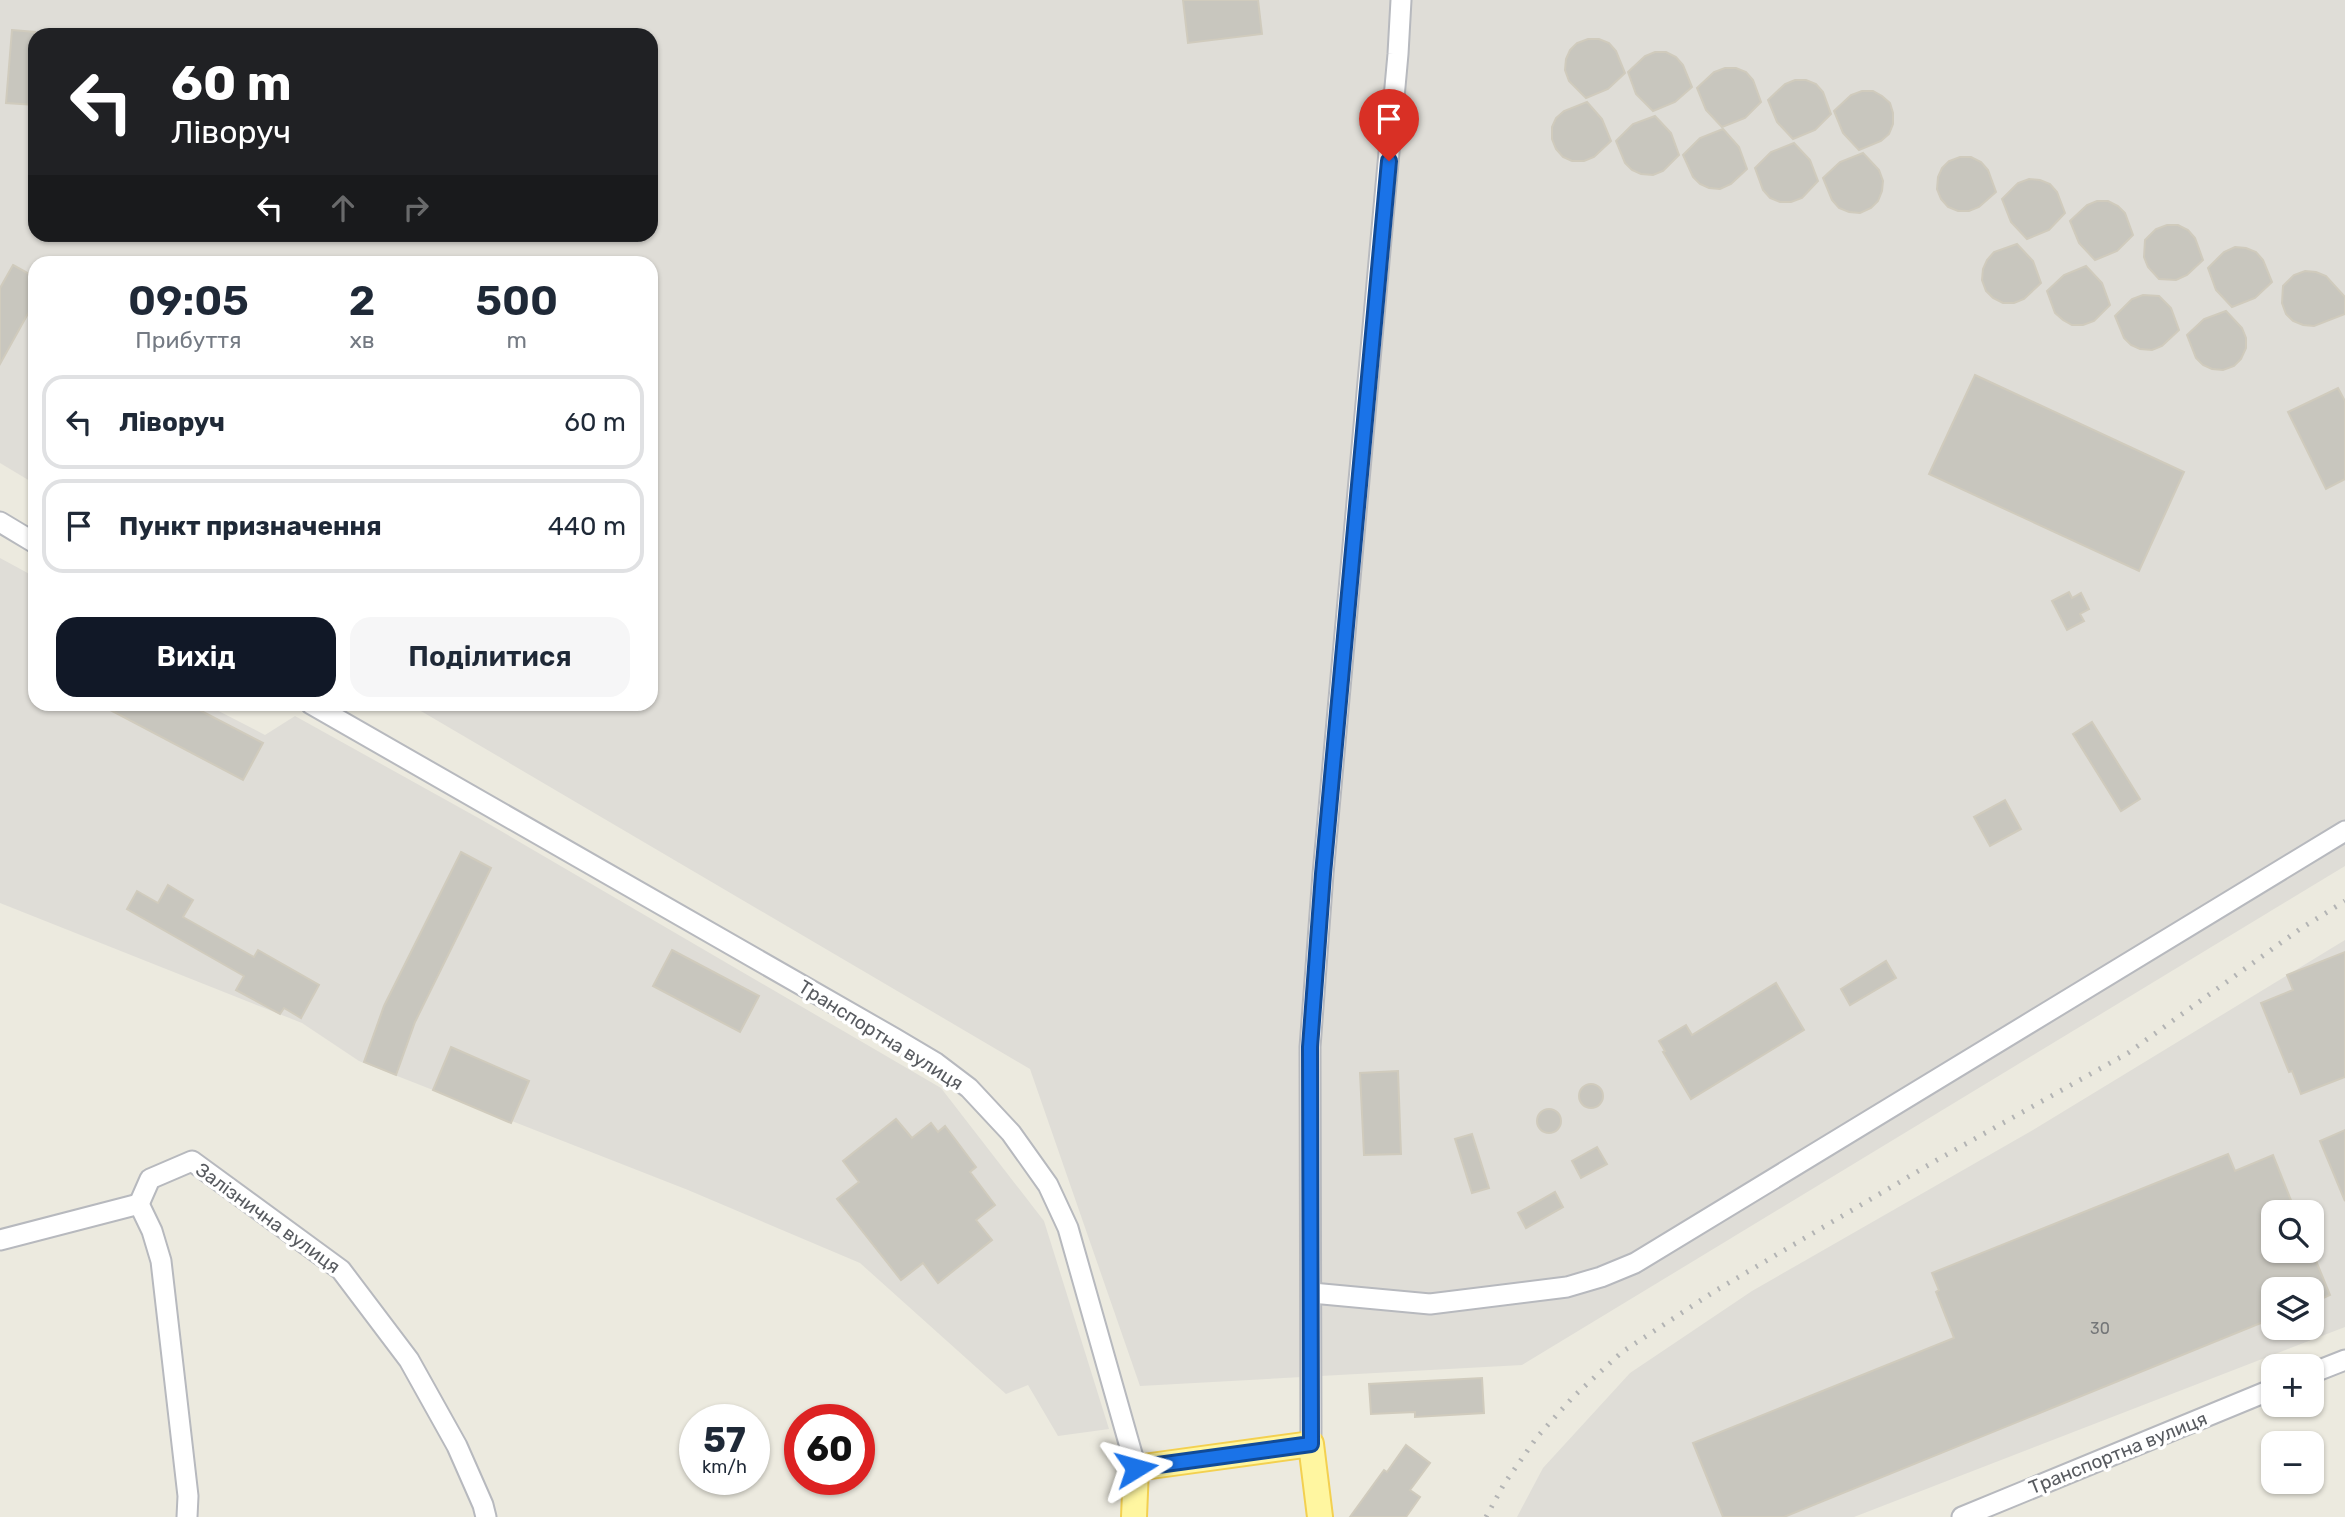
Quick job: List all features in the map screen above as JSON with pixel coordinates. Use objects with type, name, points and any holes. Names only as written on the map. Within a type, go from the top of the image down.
[{"type":"main road","points":[[1134,1517],[1136,1468],[1311,1444],[1320,1517]]},
{"type":"street","points":[[1311,1444],[1310,1047],[1401,0]]},
{"type":"street","points":[[0,522],[28,538]]},
{"type":"street","name":"Транспортна вулиця","points":[[323,711],[894,1038],[936,1063],[969,1088],[1011,1133],[1048,1185],[1068,1228],[1136,1468]]},
{"type":"street","points":[[1312,1293],[1430,1304],[1567,1287],[1635,1263],[2345,831]]},
{"type":"street","name":"Залізнична вулиця","points":[[139,1204],[150,1179],[192,1161],[341,1270],[409,1360],[457,1446],[483,1504],[485,1517]]},
{"type":"street","points":[[0,1241],[139,1204],[152,1231],[161,1261],[188,1496],[187,1517]]},
{"type":"street","points":[[2324,1368],[2345,1360]]},
{"type":"street","name":"Транспортна вулиця","points":[[1962,1517],[2261,1394]]},
{"type":"shaded area","points":[[0,0],[2345,0],[2345,866],[1522,1365],[1140,1386],[1030,1069],[421,711],[658,711],[658,256],[28,256],[28,480],[0,463]]},
{"type":"shaded area","points":[[0,558],[28,573],[28,711],[219,711],[265,735],[295,716],[482,820],[941,1088],[1044,1221],[1109,1429],[1058,1436],[1028,1385],[1006,1394],[860,1263],[688,1190],[359,1061],[302,1023],[0,903]]},
{"type":"shaded area","points":[[2345,940],[2345,1327],[2324,1335],[2324,1277],[2261,1277],[2261,1340],[2311,1340],[2275,1354],[2261,1354],[2261,1360],[1854,1517],[1517,1517],[1543,1468],[1630,1373],[1752,1291],[2033,1130]]},
{"type":"building","points":[[1183,0],[1258,0],[1262,34],[1188,43]]},
{"type":"building","points":[[12,30],[28,31],[28,105],[6,103]]},
{"type":"building","points":[[1588,39],[1609,43],[1616,51],[1625,73],[1608,89],[1586,98],[1569,81],[1565,70],[1570,50],[1577,43]]},
{"type":"building","points":[[1666,52],[1676,57],[1683,65],[1692,87],[1675,102],[1653,111],[1636,94],[1628,72],[1645,56]]},
{"type":"building","points":[[1725,68],[1746,72],[1753,80],[1761,102],[1745,118],[1722,127],[1706,110],[1697,88],[1714,72]]},
{"type":"building","points":[[1795,80],[1816,84],[1823,92],[1831,114],[1815,130],[1793,139],[1777,122],[1768,100],[1785,84]]},
{"type":"building","points":[[1873,91],[1890,103],[1893,124],[1889,134],[1881,141],[1859,150],[1843,133],[1834,111],[1851,95]]},
{"type":"building","points":[[1587,102],[1602,119],[1611,141],[1594,157],[1584,161],[1572,161],[1563,157],[1556,149],[1552,139],[1552,127],[1556,118],[1564,111]]},
{"type":"building","points":[[1655,116],[1671,133],[1679,155],[1663,171],[1653,175],[1641,174],[1625,163],[1616,141],[1633,124]]},
{"type":"building","points":[[1723,129],[1739,147],[1747,169],[1731,184],[1720,189],[1709,188],[1693,177],[1683,155],[1700,138]]},
{"type":"building","points":[[1794,143],[1810,160],[1818,181],[1802,198],[1780,202],[1770,198],[1763,190],[1755,168],[1771,152]]},
{"type":"building","points":[[1863,153],[1879,170],[1883,181],[1882,191],[1871,208],[1860,213],[1849,212],[1839,208],[1832,200],[1823,178],[1840,162]]},
{"type":"building","points":[[1971,157],[1981,162],[1988,170],[1996,192],[1979,207],[1969,211],[1948,207],[1937,189],[1942,168],[1949,161]]},
{"type":"building","points":[[2029,179],[2050,184],[2057,192],[2065,213],[2049,230],[2027,239],[2011,222],[2002,199],[2018,183]]},
{"type":"building","points":[[2108,201],[2118,206],[2125,213],[2133,235],[2117,251],[2095,260],[2079,243],[2070,221],[2087,205]]},
{"type":"building","points":[[2178,225],[2188,230],[2195,238],[2203,260],[2187,275],[2176,280],[2159,279],[2148,267],[2144,257],[2145,240],[2156,229]]},
{"type":"building","points":[[2017,244],[2033,261],[2041,283],[2024,299],[2003,303],[1986,291],[1982,280],[1983,269],[1994,252]]},
{"type":"building","points":[[2235,247],[2256,252],[2263,260],[2272,282],[2255,298],[2232,307],[2216,290],[2208,268],[2224,252]]},
{"type":"building","points":[[13,265],[28,273],[28,314],[0,364],[0,288]]},
{"type":"building","points":[[2086,266],[2102,283],[2110,305],[2094,321],[2072,325],[2055,313],[2047,291],[2064,275]]},
{"type":"building","points":[[2305,271],[2326,276],[2345,297],[2345,314],[2314,326],[2293,321],[2286,314],[2282,303],[2283,286],[2294,275]]},
{"type":"building","points":[[2143,295],[2159,296],[2171,308],[2179,330],[2162,346],[2152,350],[2131,345],[2124,338],[2115,316],[2132,299]]},
{"type":"building","points":[[2226,311],[2242,328],[2246,348],[2234,366],[2223,370],[2212,369],[2196,358],[2187,335],[2204,319]]},
{"type":"building","points":[[1975,375],[2184,472],[2139,571],[1929,474]]},
{"type":"building","points":[[2338,388],[2345,401],[2345,479],[2326,489],[2288,412]]},
{"type":"building","points":[[2069,592],[2072,598],[2081,593],[2089,609],[2080,614],[2084,621],[2067,630],[2052,601]]},
{"type":"building","points":[[112,711],[201,711],[263,743],[243,780]]},
{"type":"building","points":[[2092,722],[2140,799],[2121,811],[2073,734]]},
{"type":"building","points":[[2005,800],[2021,829],[1990,846],[1974,817]]},
{"type":"building","points":[[461,852],[491,868],[415,1022],[396,1075],[364,1062],[384,1006]]},
{"type":"building","points":[[168,885],[193,900],[183,917],[254,957],[258,950],[319,985],[301,1018],[284,1008],[280,1014],[236,990],[244,976],[127,909],[137,891],[158,903]]},
{"type":"building","points":[[672,950],[759,996],[740,1032],[653,986]]},
{"type":"building","points":[[2345,952],[2345,1077],[2301,1094],[2292,1071],[2289,1072],[2261,1003],[2293,990],[2287,975]]},
{"type":"building","points":[[1886,961],[1896,978],[1850,1005],[1841,989]]},
{"type":"building","points":[[1776,983],[1804,1030],[1691,1099],[1659,1041],[1686,1025],[1692,1035]]},
{"type":"building","points":[[451,1047],[529,1081],[511,1123],[433,1090]]},
{"type":"building","points":[[1398,1071],[1401,1154],[1364,1155],[1360,1073]]},
{"type":"building","points":[[1591,1084],[1600,1087],[1603,1096],[1600,1105],[1591,1108],[1582,1105],[1579,1096],[1582,1087]]},
{"type":"building","points":[[1549,1109],[1558,1112],[1561,1121],[1558,1130],[1549,1133],[1540,1130],[1537,1121],[1540,1112]]},
{"type":"building","points":[[896,1119],[912,1138],[931,1123],[938,1132],[945,1126],[976,1167],[970,1172],[995,1205],[976,1220],[992,1240],[938,1283],[923,1263],[901,1280],[837,1199],[859,1182],[843,1161]]},
{"type":"building","points":[[2345,1130],[2345,1201],[2320,1141]]},
{"type":"building","points":[[1472,1134],[1489,1188],[1472,1193],[1455,1139]]},
{"type":"building","points":[[1597,1147],[1607,1164],[1581,1178],[1572,1161]]},
{"type":"building","points":[[2228,1154],[2235,1171],[2273,1155],[2291,1200],[2261,1200],[2261,1263],[2317,1263],[2323,1277],[2261,1277],[2261,1323],[1784,1517],[1723,1517],[1693,1443],[1954,1338],[1936,1292],[1939,1290],[1932,1273]]},
{"type":"building","points":[[1555,1192],[1563,1207],[1526,1228],[1518,1213]]},
{"type":"building","points":[[2324,1280],[2330,1295],[2324,1298]]},
{"type":"building","points":[[1482,1378],[1484,1413],[1415,1417],[1415,1412],[1371,1414],[1369,1384]]},
{"type":"building","points":[[1406,1445],[1430,1463],[1410,1490],[1420,1497],[1406,1517],[1350,1517],[1384,1470],[1387,1472]]},
{"type":"railway","points":[[1486,1517],[1504,1484],[1537,1437],[1573,1397],[1622,1352],[1715,1291],[1937,1160],[2128,1053],[2300,929],[2345,901]]},
{"type":"route","points":[[1136,1468],[1311,1444],[1310,1047],[1323,874],[1389,161]]}]
